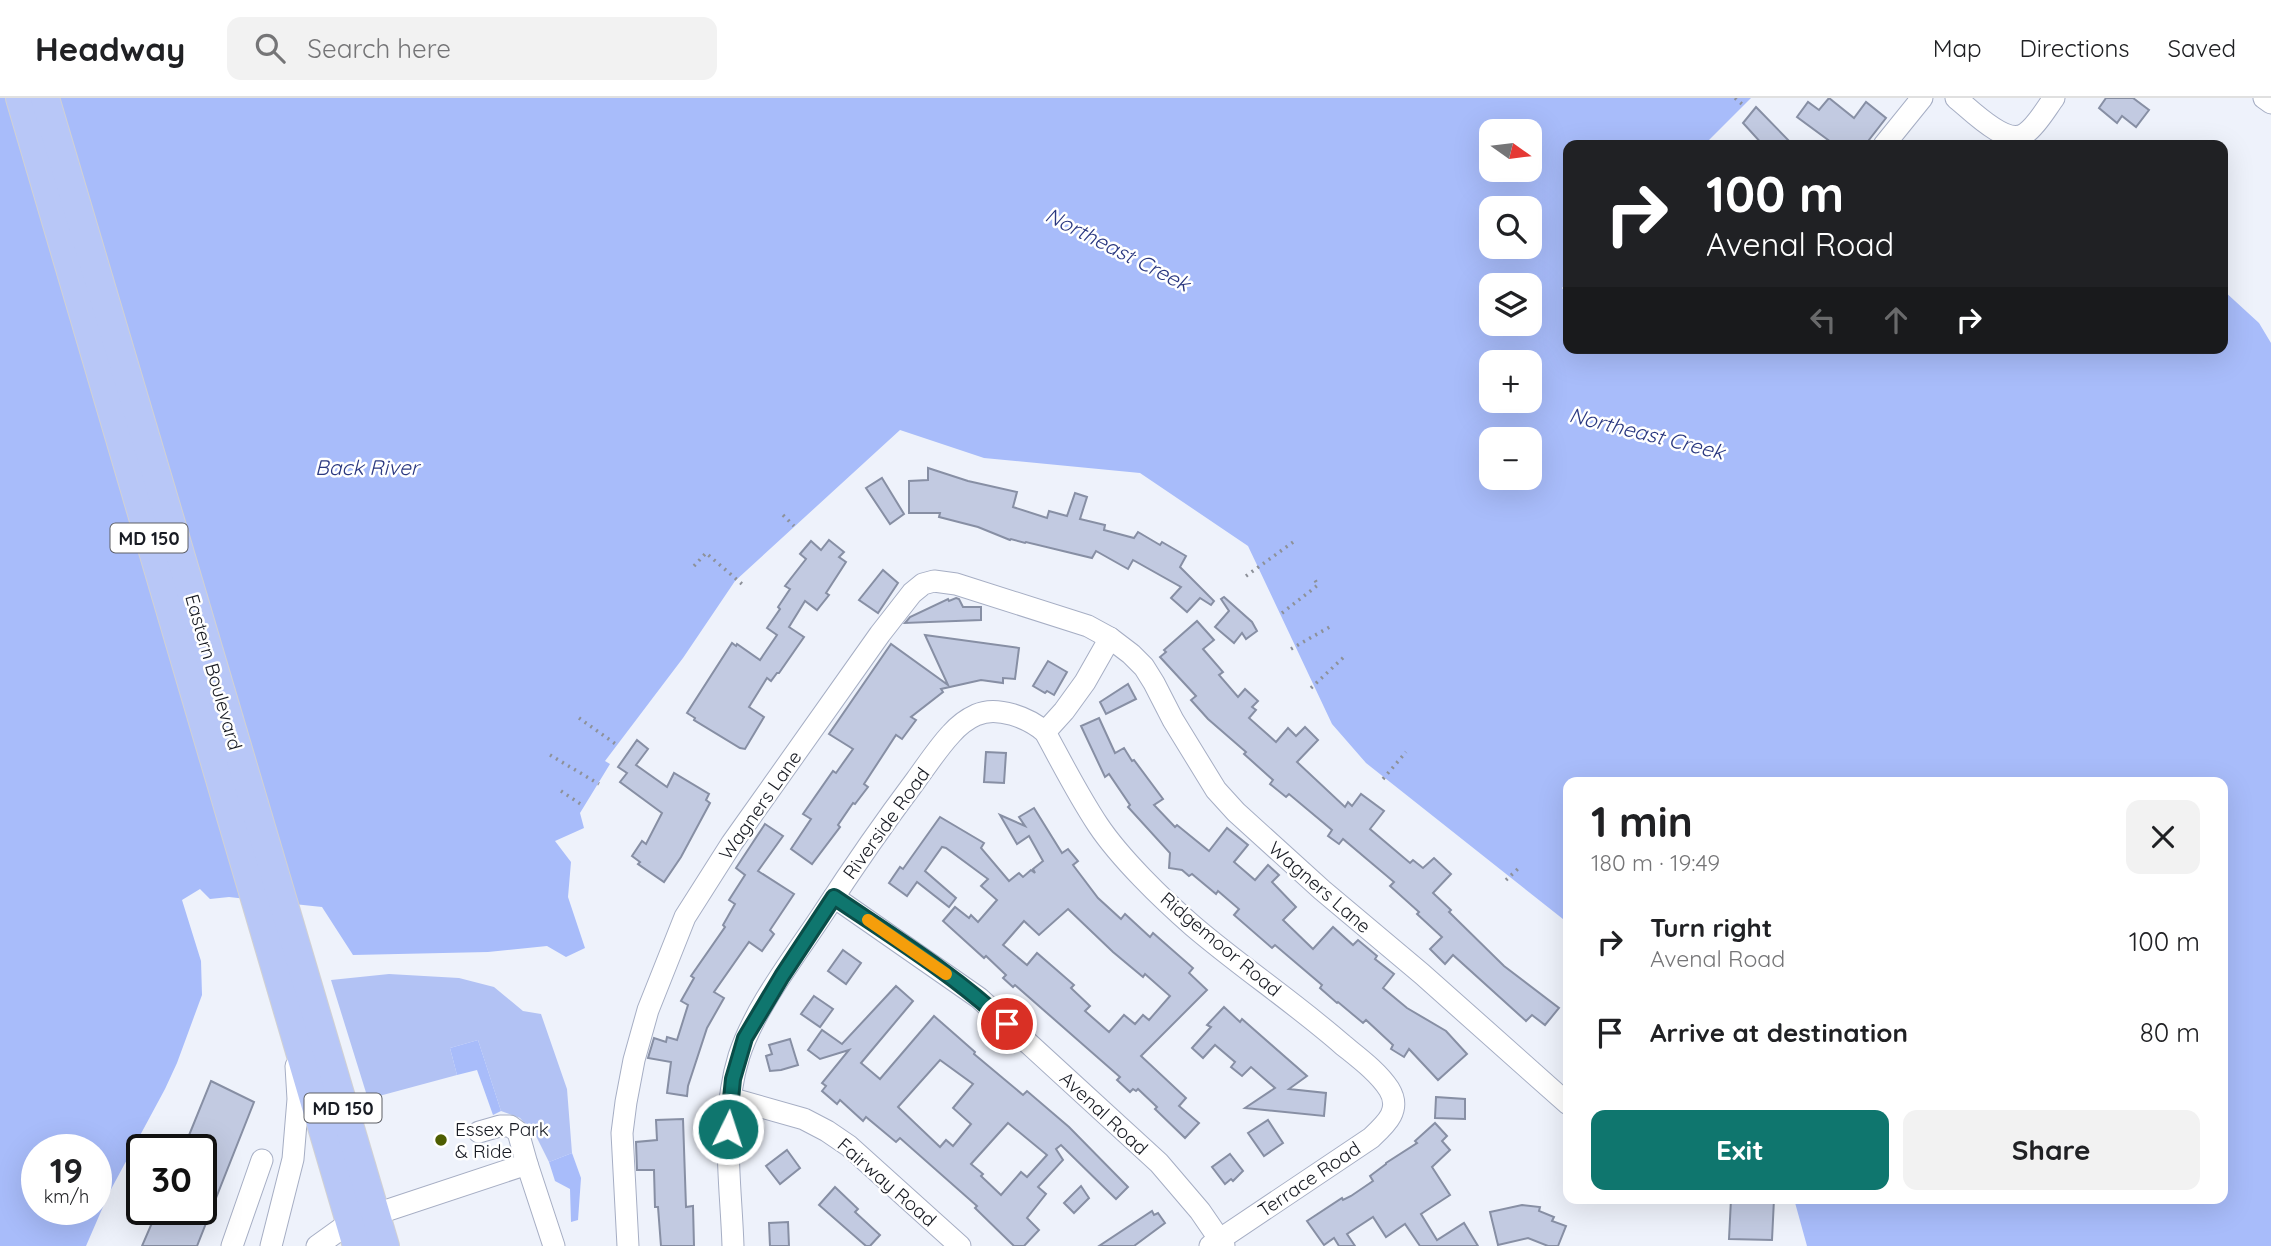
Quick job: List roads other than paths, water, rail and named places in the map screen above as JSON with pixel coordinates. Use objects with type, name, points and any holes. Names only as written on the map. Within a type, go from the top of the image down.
[{"type":"main road","name":"Eastern Boulevard","points":[[20,98],[290,974],[295,1032],[360,1228],[385,1246]]},
{"type":"main road","name":"Eastern Boulevard","points":[[44,98],[360,1228]]},
{"type":"street","points":[[1888,140],[1922,98]]},
{"type":"street","points":[[1956,98],[2003,135],[2013,137],[2027,133],[2054,98]]},
{"type":"street","points":[[2264,98],[2271,103]]},
{"type":"street","name":"Wagners Lane","points":[[628,1246],[622,1133],[626,1102],[648,1010],[685,918],[732,843],[904,604],[923,584],[934,580],[1071,620],[1110,638],[1144,667],[1216,790],[1236,812],[1563,1100]]},
{"type":"street","points":[[1045,732],[1085,682],[1110,638]]},
{"type":"street","name":"Riverside Road","points":[[733,1246],[728,1129],[730,1098],[738,1059],[750,1028],[894,809],[951,734],[965,721],[982,712],[1004,713],[1028,720],[1045,732]]},
{"type":"street","name":"Ridgemoor Road","points":[[1045,732],[1098,825],[1114,847],[1191,925],[1360,1059],[1390,1090],[1395,1102]]},
{"type":"street","name":"Avenal Road","points":[[834,897],[979,998],[1159,1163],[1178,1183],[1218,1244]]},
{"type":"street","points":[[271,1246],[293,1159],[298,1099],[295,1032]]},
{"type":"street","name":"Fairway Road","points":[[730,1098],[804,1119],[827,1130],[849,1146],[960,1246]]},
{"type":"street","name":"Terrace Road","points":[[1218,1244],[1371,1138],[1392,1117],[1395,1102]]},
{"type":"street","points":[[479,1132],[500,1126],[510,1126],[518,1132],[554,1246]]},
{"type":"street","points":[[232,1246],[262,1160]]},
{"type":"street","points":[[317,1246],[527,1164]]},
{"type":"water","name":"Back River","points":[[0,98],[1751,98],[1709,140],[1563,140],[1563,354],[2228,354],[2228,295],[2259,323],[2271,343],[2271,1246],[1807,1246],[1795,1204],[2228,1204],[2228,777],[1563,777],[1563,919],[1366,763],[1332,724],[1248,546],[1140,473],[984,458],[900,430],[735,581],[683,658],[605,761],[610,764],[580,813],[584,828],[555,841],[571,862],[568,897],[585,948],[566,957],[547,946],[488,952],[353,955],[322,907],[229,897],[210,899],[200,889],[182,900],[201,961],[202,995],[177,1063],[141,1134],[126,1134],[126,1161],[112,1187],[112,1134],[21,1134],[21,1225],[95,1225],[86,1246],[0,1246]]},
{"type":"water","points":[[478,1040],[501,1111],[493,1115],[477,1070],[457,1075],[450,1048]]},
{"type":"water","points":[[572,1153],[581,1178],[578,1220],[571,1222],[570,1189],[555,1181],[549,1162]]},
{"type":"place","name":"Essex Park & Ride","points":[[441,1140]]},
{"type":"water label","name":"Northeast Creek","points":[[1118,249]]},
{"type":"water label","name":"Northeast Creek","points":[[1647,433]]}]
